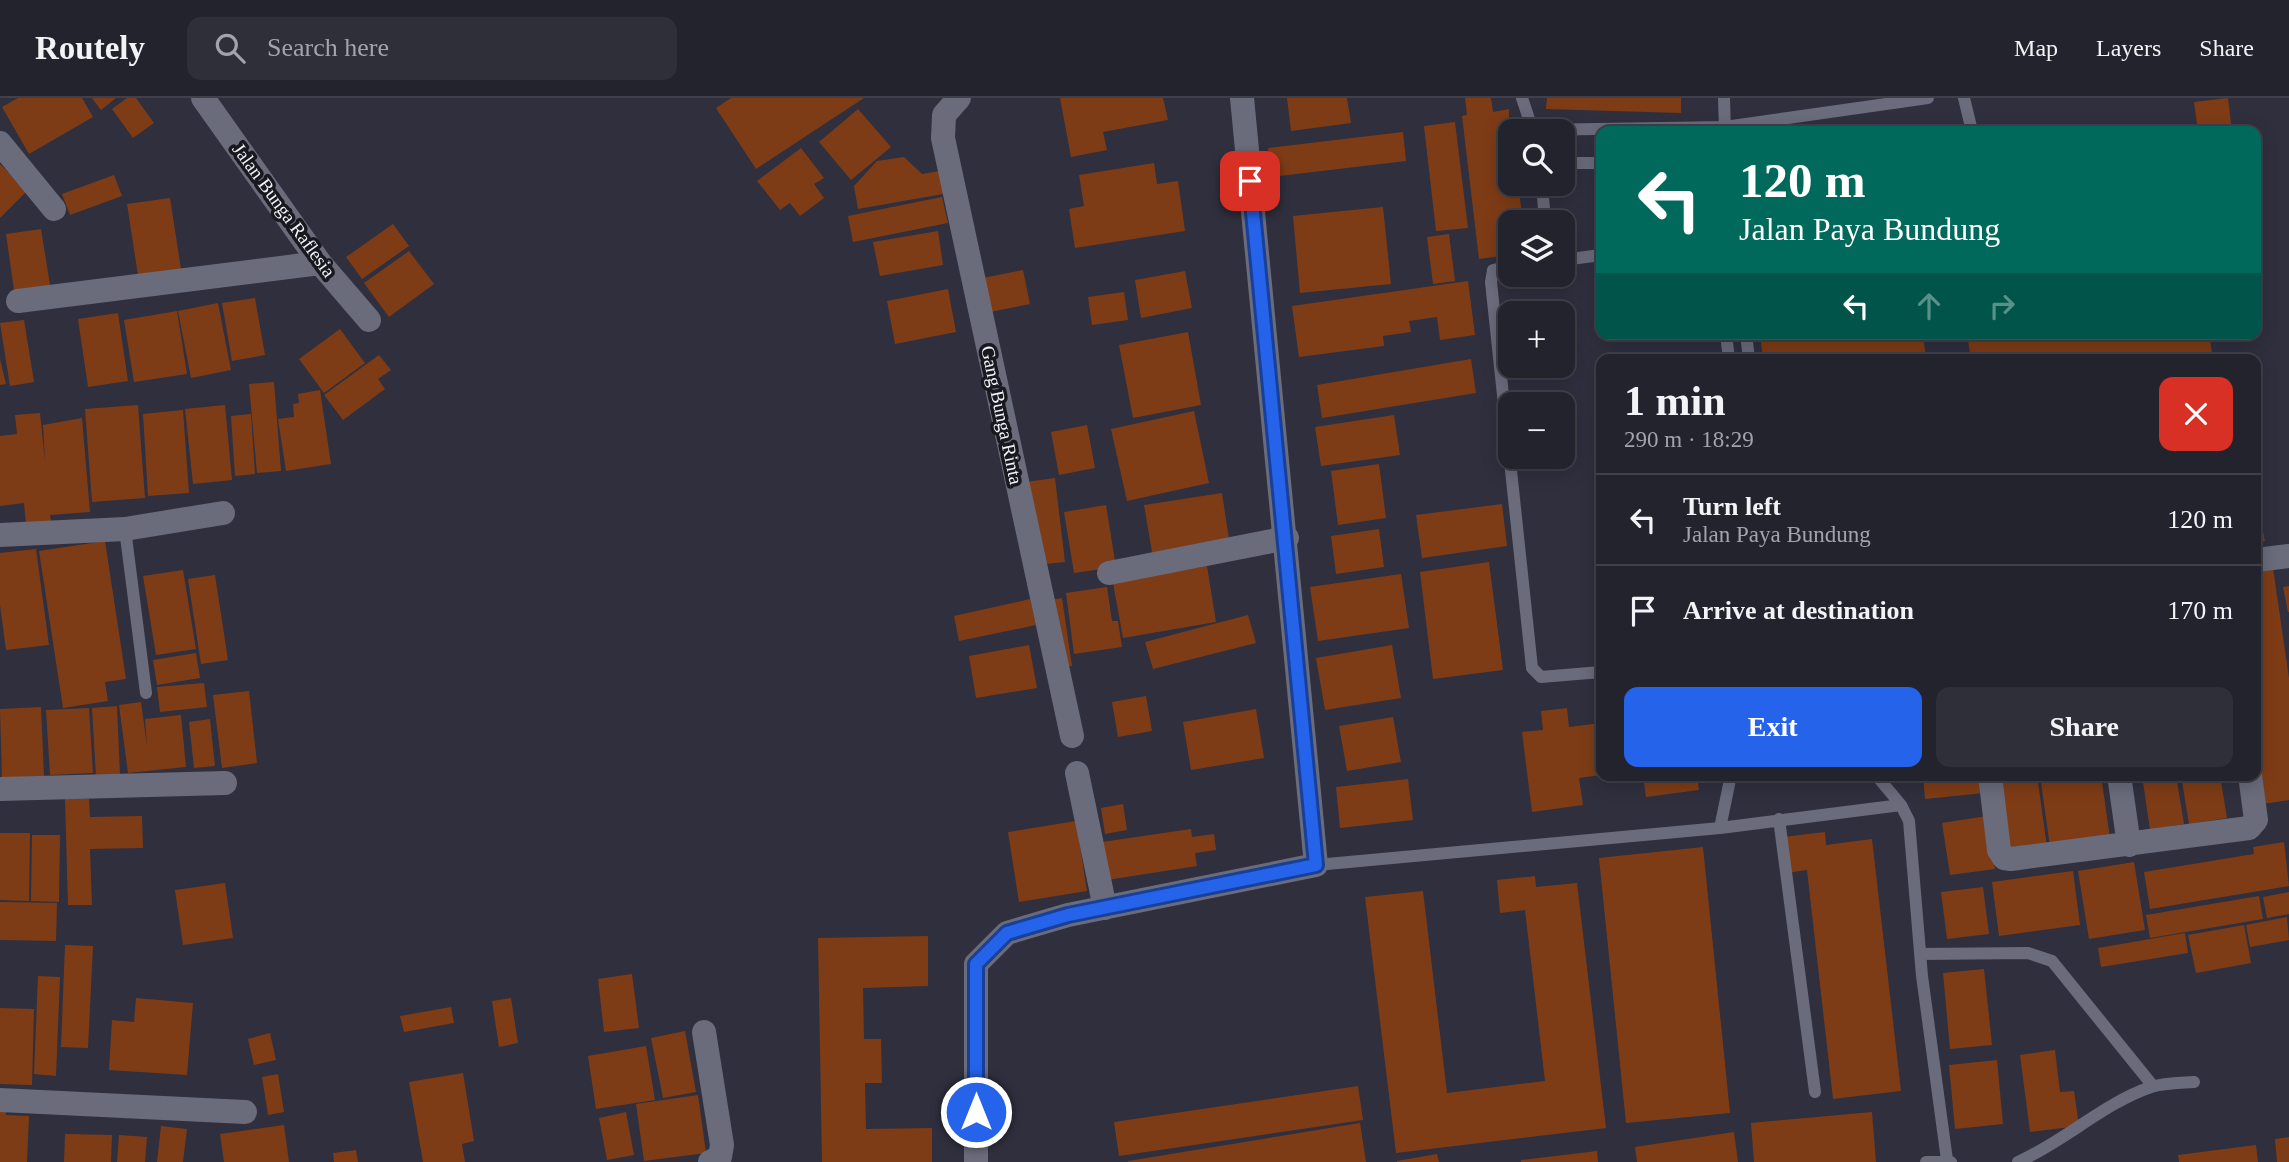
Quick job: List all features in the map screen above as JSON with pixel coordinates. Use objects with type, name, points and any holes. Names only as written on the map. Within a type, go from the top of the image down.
[{"type":"street","name":"Jalan Bunga Raflesia","points":[[203,98],[320,263],[369,320]]},
{"type":"street","name":"Gang Bunga Rinta","points":[[959,98],[944,115],[943,138],[1072,736]]},
{"type":"street","points":[[976,1162],[976,964],[1007,933],[1105,908],[1316,865],[1287,538],[1242,98]]},
{"type":"street","points":[[0,143],[54,209]]},
{"type":"street","points":[[18,300],[320,263]]},
{"type":"street","points":[[0,535],[125,529],[223,513]]},
{"type":"street","points":[[1108,573],[1287,538]]},
{"type":"street","points":[[2261,559],[2289,556]]},
{"type":"street","points":[[1077,773],[1105,908]]},
{"type":"street","points":[[1991,781],[1999,850],[2004,858],[2129,845],[2253,826],[2256,816],[2251,781]]},
{"type":"street","points":[[2120,781],[2129,845]]},
{"type":"street","points":[[0,789],[225,783]]},
{"type":"street","points":[[704,1032],[722,1144],[720,1157],[710,1162]]},
{"type":"street","points":[[0,1100],[245,1112]]},
{"type":"lane","points":[[1522,98],[1529,119]]},
{"type":"lane","points":[[1724,98],[1725,126]]},
{"type":"lane","points":[[1745,126],[1928,98]]},
{"type":"lane","points":[[1964,98],[1971,126]]},
{"type":"lane","points":[[1575,130],[1596,130]]},
{"type":"lane","points":[[1575,163],[1596,163]]},
{"type":"lane","points":[[1575,258],[1596,256]]},
{"type":"lane","points":[[1498,269],[1493,270],[1491,282],[1532,668],[1541,677],[1596,672]]},
{"type":"lane","points":[[125,529],[146,693]]},
{"type":"lane","points":[[1720,828],[1730,781]]},
{"type":"lane","points":[[1881,781],[1901,805],[1909,821],[1920,954],[1948,1161],[1926,1162]]},
{"type":"lane","points":[[1316,865],[1720,828],[1901,805]]},
{"type":"lane","points":[[1779,819],[1815,1092]]},
{"type":"lane","points":[[1920,954],[2028,953],[2052,961],[2152,1086]]},
{"type":"lane","points":[[2018,1162],[2051,1147],[2115,1104],[2152,1086],[2194,1082]]},
{"type":"building","points":[[18,98],[82,98],[93,117],[29,154],[2,107]]},
{"type":"building","points":[[92,98],[116,98],[101,110]]},
{"type":"building","points":[[127,98],[136,98],[154,123],[133,138],[112,109]]},
{"type":"building","points":[[731,98],[864,98],[756,169],[716,108]]},
{"type":"building","points":[[1060,98],[1163,98],[1168,120],[1103,132],[1107,150],[1071,157]]},
{"type":"building","points":[[1287,98],[1347,98],[1351,123],[1291,131]]},
{"type":"building","points":[[1465,98],[1491,98],[1493,112],[1509,109],[1509,119],[1498,119],[1498,196],[1520,196],[1521,210],[1498,210],[1498,257],[1479,259],[1462,116],[1467,115]]},
{"type":"building","points":[[1547,98],[1681,98],[1681,113],[1546,109]]},
{"type":"building","points":[[2228,98],[2231,126],[2197,126],[2194,102]]},
{"type":"building","points":[[858,109],[891,147],[851,180],[819,142]]},
{"type":"building","points":[[1455,122],[1468,228],[1436,231],[1424,126]]},
{"type":"building","points":[[1403,132],[1406,161],[1271,177],[1268,148]]},
{"type":"building","points":[[801,148],[824,178],[814,184],[824,198],[800,216],[790,203],[780,210],[757,181]]},
{"type":"building","points":[[904,157],[922,174],[939,171],[943,194],[858,209],[854,186],[877,161]]},
{"type":"building","points":[[1154,163],[1157,184],[1178,181],[1185,231],[1075,248],[1069,209],[1084,206],[1079,175]]},
{"type":"building","points":[[0,164],[27,191],[0,218]]},
{"type":"building","points":[[114,175],[122,196],[70,215],[62,194]]},
{"type":"building","points":[[942,197],[948,223],[853,242],[848,216]]},
{"type":"building","points":[[170,198],[181,269],[138,275],[127,204]]},
{"type":"building","points":[[1383,207],[1391,284],[1300,293],[1293,216]]},
{"type":"building","points":[[393,224],[409,246],[362,279],[346,257]]},
{"type":"building","points":[[41,229],[51,291],[15,297],[6,234]]},
{"type":"building","points":[[938,231],[943,265],[880,276],[873,242]]},
{"type":"building","points":[[1449,234],[1455,281],[1433,284],[1427,237]]},
{"type":"building","points":[[409,251],[434,284],[389,317],[364,283]]},
{"type":"building","points":[[1023,270],[1030,304],[985,313],[978,279]]},
{"type":"building","points":[[1185,271],[1192,308],[1141,318],[1135,280]]},
{"type":"building","points":[[1468,281],[1475,335],[1440,340],[1437,317],[1409,321],[1411,332],[1383,336],[1384,346],[1299,357],[1292,306]]},
{"type":"building","points":[[948,289],[956,332],[895,344],[887,301]]},
{"type":"building","points":[[1124,292],[1128,320],[1092,325],[1088,297]]},
{"type":"building","points":[[255,298],[265,355],[232,361],[222,303]]},
{"type":"building","points":[[218,303],[231,370],[191,378],[178,311]]},
{"type":"building","points":[[177,311],[187,374],[134,382],[124,320]]},
{"type":"building","points":[[118,313],[128,381],[88,387],[78,319]]},
{"type":"building","points":[[24,320],[34,382],[10,386],[0,323]]},
{"type":"building","points":[[340,329],[365,363],[324,393],[299,359]]},
{"type":"building","points":[[1188,332],[1201,405],[1133,418],[1119,345]]},
{"type":"building","points":[[1761,340],[1924,340],[1925,354],[1762,354]]},
{"type":"building","points":[[1968,340],[2210,340],[2212,354],[1970,354]]},
{"type":"building","points":[[379,355],[391,370],[378,379],[385,389],[343,420],[324,395]]},
{"type":"building","points":[[0,359],[6,384],[0,385]]},
{"type":"building","points":[[1471,359],[1476,393],[1322,418],[1317,385]]},
{"type":"building","points":[[274,382],[281,471],[257,473],[249,384]]},
{"type":"building","points":[[320,390],[331,464],[286,471],[278,419],[294,417],[293,404],[299,403],[298,394]]},
{"type":"building","points":[[138,405],[145,498],[92,502],[85,409]]},
{"type":"building","points":[[225,405],[232,480],[193,484],[185,409]]},
{"type":"building","points":[[183,410],[189,493],[148,496],[143,414]]},
{"type":"building","points":[[1194,411],[1209,483],[1127,501],[1111,429]]},
{"type":"building","points":[[40,413],[45,462],[43,425],[82,418],[90,512],[50,515],[51,522],[26,525],[24,503],[0,506],[0,436],[17,434],[15,415]]},
{"type":"building","points":[[251,414],[255,474],[235,476],[231,416]]},
{"type":"building","points":[[1394,415],[1400,455],[1321,466],[1315,427]]},
{"type":"building","points":[[1087,425],[1095,468],[1059,475],[1051,432]]},
{"type":"building","points":[[1379,464],[1386,518],[1338,525],[1331,471]]},
{"type":"building","points":[[1055,478],[1065,562],[1035,565],[1026,482]]},
{"type":"building","points":[[1222,493],[1230,546],[1153,558],[1144,505]]},
{"type":"building","points":[[1502,504],[1507,546],[1422,558],[1416,515]]},
{"type":"building","points":[[1106,505],[1116,567],[1074,573],[1064,512]]},
{"type":"building","points":[[2261,522],[2265,541],[2261,541]]},
{"type":"building","points":[[1379,529],[1384,567],[1336,574],[1331,536]]},
{"type":"building","points":[[105,541],[126,679],[105,682],[108,701],[63,708],[39,551]]},
{"type":"building","points":[[36,549],[49,645],[6,650],[0,605],[0,553]]},
{"type":"building","points":[[1489,562],[1503,670],[1433,679],[1420,572]]},
{"type":"building","points":[[1207,566],[1216,622],[1123,638],[1113,583]]},
{"type":"building","points":[[2273,568],[2289,678],[2289,800],[2262,804],[2259,781],[2261,570]]},
{"type":"building","points":[[183,570],[196,649],[156,655],[143,576]]},
{"type":"building","points":[[1401,574],[1409,628],[1318,641],[1310,587]]},
{"type":"building","points":[[215,575],[228,660],[201,664],[188,579]]},
{"type":"building","points":[[2289,586],[2289,612],[2288,612],[2283,587]]},
{"type":"building","points":[[1107,587],[1112,621],[1118,621],[1122,647],[1074,654],[1066,593]]},
{"type":"building","points":[[1062,598],[1072,666],[1060,668],[1051,600]]},
{"type":"building","points":[[1030,599],[1036,625],[959,641],[954,616]]},
{"type":"building","points":[[1248,615],[1256,643],[1153,669],[1145,642]]},
{"type":"building","points":[[1029,645],[1037,688],[976,698],[969,656]]},
{"type":"building","points":[[1392,645],[1401,698],[1325,710],[1316,658]]},
{"type":"building","points":[[196,653],[200,678],[157,685],[153,660]]},
{"type":"building","points":[[204,683],[207,707],[160,712],[157,687]]},
{"type":"building","points":[[249,691],[257,763],[222,768],[213,695]]},
{"type":"building","points":[[1146,696],[1152,731],[1118,737],[1112,702]]},
{"type":"building","points":[[141,702],[147,746],[145,719],[181,715],[186,767],[128,773],[119,705]]},
{"type":"building","points":[[117,706],[120,775],[96,777],[92,708]]},
{"type":"building","points":[[41,707],[44,776],[2,778],[0,709]]},
{"type":"building","points":[[89,708],[93,773],[50,775],[46,710]]},
{"type":"building","points":[[1567,708],[1569,727],[1596,724],[1596,776],[1579,778],[1583,805],[1532,812],[1522,732],[1543,730],[1541,711]]},
{"type":"building","points":[[1256,709],[1264,758],[1191,770],[1183,722]]},
{"type":"building","points":[[1393,717],[1401,762],[1347,771],[1339,726]]},
{"type":"building","points":[[210,719],[215,766],[194,768],[189,722]]},
{"type":"building","points":[[1408,779],[1413,820],[1340,828],[1336,787]]},
{"type":"building","points":[[1644,781],[1698,781],[1699,790],[1646,797]]},
{"type":"building","points":[[1924,781],[1983,781],[1984,793],[1925,799]]},
{"type":"building","points":[[2000,781],[2038,781],[2047,847],[2010,852]]},
{"type":"building","points":[[2041,781],[2102,781],[2110,838],[2050,847]]},
{"type":"building","points":[[2143,781],[2177,781],[2184,824],[2150,830]]},
{"type":"building","points":[[2182,781],[2221,781],[2227,818],[2189,824]]},
{"type":"building","points":[[65,799],[89,799],[90,817],[142,816],[143,848],[90,849],[92,905],[68,905]]},
{"type":"building","points":[[1123,804],[1127,830],[1105,834],[1101,808]]},
{"type":"building","points":[[1987,816],[1995,869],[1950,875],[1942,823]]},
{"type":"building","points":[[1076,821],[1087,891],[1019,902],[1008,832]]},
{"type":"building","points":[[1191,829],[1192,837],[1214,834],[1216,850],[1195,853],[1197,866],[1107,880],[1102,842]]},
{"type":"building","points":[[1825,832],[1826,845],[1872,839],[1901,1091],[1833,1099],[1807,870],[1787,873],[1783,837]]},
{"type":"building","points":[[0,833],[30,833],[29,901],[0,900]]},
{"type":"building","points":[[32,835],[60,835],[59,902],[31,901]]},
{"type":"building","points":[[2284,842],[2289,886],[2150,909],[2144,872],[2254,854],[2253,847]]},
{"type":"building","points":[[1703,847],[1730,1113],[1626,1123],[1599,858]]},
{"type":"building","points":[[2134,862],[2145,930],[2089,939],[2078,871]]},
{"type":"building","points":[[2073,871],[2080,925],[1999,936],[1992,882]]},
{"type":"building","points":[[1535,876],[1536,887],[1577,883],[1606,1128],[1396,1153],[1365,897],[1423,891],[1447,1093],[1545,1081],[1525,910],[1500,913],[1497,880]]},
{"type":"building","points":[[225,883],[233,938],[183,945],[175,890]]},
{"type":"building","points":[[1983,887],[1989,934],[1947,939],[1941,892]]},
{"type":"building","points":[[2289,892],[2289,914],[2267,918],[2263,897]]},
{"type":"building","points":[[2259,896],[2263,919],[2150,938],[2146,915]]},
{"type":"building","points":[[0,902],[57,903],[56,941],[0,940]]},
{"type":"building","points":[[2287,917],[2289,940],[2250,947],[2246,925]]},
{"type":"building","points":[[2244,925],[2251,963],[2196,973],[2188,935]]},
{"type":"building","points":[[2185,933],[2188,953],[2101,967],[2098,948]]},
{"type":"building","points":[[928,936],[928,986],[863,988],[864,1039],[881,1039],[882,1083],[865,1083],[866,1129],[932,1128],[932,1162],[822,1162],[818,938]]},
{"type":"building","points":[[65,945],[93,946],[88,1048],[61,1047]]},
{"type":"building","points":[[1984,969],[1992,1045],[1950,1049],[1943,973]]},
{"type":"building","points":[[632,974],[639,1028],[604,1032],[598,979]]},
{"type":"building","points":[[38,976],[60,977],[56,1076],[34,1074]]},
{"type":"building","points":[[136,998],[193,1003],[187,1075],[109,1070],[112,1020],[134,1022]]},
{"type":"building","points":[[511,998],[518,1043],[499,1047],[492,1001]]},
{"type":"building","points":[[451,1007],[454,1023],[404,1032],[400,1016]]},
{"type":"building","points":[[0,1008],[34,1009],[32,1085],[0,1084]]},
{"type":"building","points":[[685,1031],[696,1092],[663,1098],[651,1038]]},
{"type":"building","points":[[270,1033],[276,1060],[254,1065],[248,1039]]},
{"type":"building","points":[[646,1046],[655,1100],[596,1109],[588,1056]]},
{"type":"building","points":[[2055,1050],[2060,1092],[2074,1091],[2079,1126],[2030,1132],[2020,1055]]},
{"type":"building","points":[[1997,1060],[2003,1124],[1955,1129],[1949,1065]]},
{"type":"building","points":[[463,1073],[474,1141],[462,1144],[465,1162],[423,1162],[409,1082]]},
{"type":"building","points":[[278,1074],[284,1112],[268,1115],[262,1077]]},
{"type":"building","points":[[1358,1086],[1363,1120],[1119,1156],[1114,1122]]},
{"type":"building","points":[[698,1095],[706,1153],[644,1161],[636,1104]]},
{"type":"building","points":[[0,1105],[6,1105],[6,1115],[29,1116],[27,1162],[0,1162]]},
{"type":"building","points":[[626,1112],[634,1155],[607,1160],[599,1118]]},
{"type":"building","points":[[1872,1112],[1876,1162],[1754,1162],[1751,1123]]},
{"type":"building","points":[[1360,1123],[1366,1162],[1128,1162],[1128,1161]]},
{"type":"building","points":[[284,1125],[289,1162],[224,1162],[220,1134]]},
{"type":"building","points":[[161,1126],[187,1129],[183,1162],[157,1162]]},
{"type":"building","points":[[1734,1132],[1738,1162],[1637,1162],[1635,1147]]},
{"type":"building","points":[[65,1134],[112,1135],[111,1162],[64,1162]]},
{"type":"building","points":[[119,1135],[147,1137],[145,1162],[117,1162]]},
{"type":"building","points":[[2289,1137],[2289,1162],[2277,1162],[2275,1139]]},
{"type":"building","points":[[2256,1145],[2258,1162],[2179,1162],[2178,1155]]},
{"type":"building","points":[[356,1150],[358,1162],[334,1162],[333,1153]]},
{"type":"building","points":[[1597,1151],[1598,1162],[1521,1162],[1521,1160]]},
{"type":"building","points":[[1437,1154],[1439,1162],[1397,1162],[1397,1161]]},
{"type":"route","points":[[976,1112],[976,964],[990,947],[1007,933],[1068,915],[1316,865],[1287,538],[1250,181]]}]
